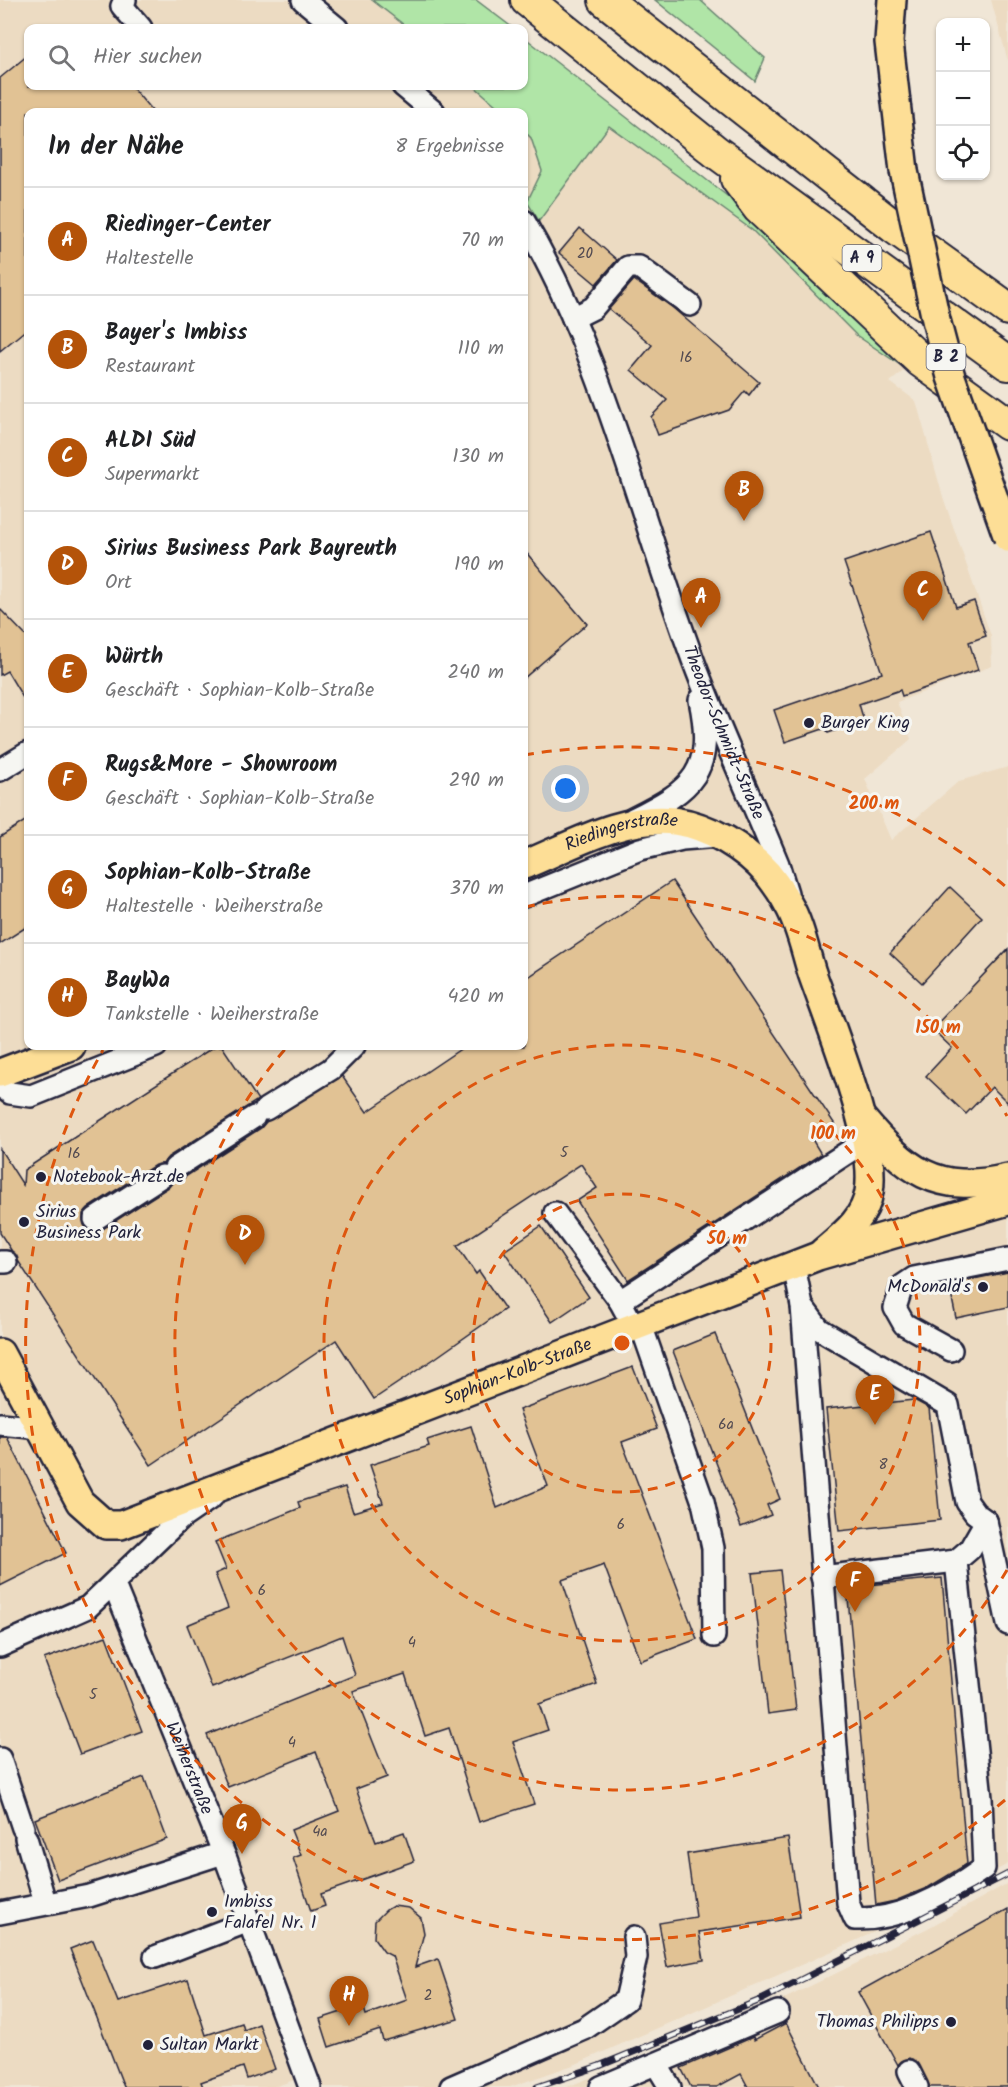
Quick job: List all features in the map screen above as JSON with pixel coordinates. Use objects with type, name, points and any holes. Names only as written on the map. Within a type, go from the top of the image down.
[{"type":"highway","name":"A 9","points":[[527,0],[716,152],[1008,364]]},
{"type":"highway","name":"A 9","points":[[605,0],[894,228],[1008,309]]},
{"type":"highway","points":[[716,152],[759,208],[921,361],[1008,424]]},
{"type":"main road","name":"B 2","points":[[892,0],[889,42],[906,192],[951,377],[1008,538]]},
{"type":"main road","name":"Riedingerstraße","points":[[528,864],[618,827],[651,819],[677,821],[733,843],[768,874],[789,905]]},
{"type":"main road","name":"Theodor-Schmidt-Straße","points":[[789,905],[862,1129]]},
{"type":"main road","points":[[0,1074],[62,1050]]},
{"type":"main road","points":[[862,1129],[912,1169],[935,1178],[959,1183],[990,1182],[1008,1178]]},
{"type":"main road","points":[[806,1261],[852,1225],[866,1205],[870,1181],[862,1129]]},
{"type":"main road","name":"Sophian-Kolb-Straße","points":[[240,1478],[806,1261],[1008,1201]]},
{"type":"main road","points":[[0,1353],[80,1502],[106,1525],[121,1525],[240,1478]]},
{"type":"street","points":[[125,0],[122,6],[138,24]]},
{"type":"street","points":[[303,0],[332,24]]},
{"type":"street","points":[[408,90],[429,108]]},
{"type":"street","name":"Theodor-Schmidt-Straße","points":[[528,228],[548,263],[573,318],[689,650],[778,864],[789,905]]},
{"type":"street","points":[[573,318],[593,308],[628,267],[639,267],[690,305]]},
{"type":"street","points":[[618,827],[675,797],[690,784],[699,766],[705,748],[705,726],[689,650]]},
{"type":"street","points":[[0,770],[24,755]]},
{"type":"street","name":"Riedingerstraße","points":[[528,894],[640,849],[682,839],[720,836]]},
{"type":"street","points":[[0,1086],[10,1093],[31,1096],[146,1050]]},
{"type":"street","points":[[95,1219],[331,1069],[350,1050]]},
{"type":"street","points":[[620,1301],[862,1129]]},
{"type":"street","points":[[555,1213],[638,1326],[703,1502],[713,1548],[714,1636]]},
{"type":"street","points":[[951,1350],[902,1321],[896,1308],[902,1286],[914,1278],[1008,1259]]},
{"type":"street","points":[[806,1261],[802,1306],[822,1577],[848,1903],[855,1919],[871,1920],[926,1903],[957,1888],[984,1868],[981,1798],[956,1561]]},
{"type":"street","points":[[802,1306],[819,1329],[948,1405],[967,1502],[975,1513],[986,1521],[1008,1624]]},
{"type":"street","points":[[0,1424],[40,1428]]},
{"type":"street","points":[[0,1646],[71,1617],[88,1607],[114,1585],[140,1555],[180,1519],[240,1478]]},
{"type":"street","points":[[822,1577],[956,1561],[970,1549],[986,1521]]},
{"type":"street","name":"Weiherstraße","points":[[114,1585],[223,1853],[309,2087]]},
{"type":"street","points":[[0,1759],[45,1902]]},
{"type":"street","points":[[0,1913],[45,1902],[89,1896],[223,1853]]},
{"type":"street","points":[[155,1957],[249,1921]]},
{"type":"street","points":[[451,2087],[584,2029],[626,2000],[636,1957],[634,1937]]},
{"type":"street","points":[[601,2087],[778,2012]]},
{"type":"street","points":[[656,2064],[670,2087]]},
{"type":"shaded area","points":[[0,0],[372,0],[403,24],[24,24],[24,90],[479,90],[499,108],[24,108],[24,1050],[528,1050],[528,204],[539,221],[609,125],[752,230],[856,335],[906,369],[890,382],[916,401],[943,497],[991,636],[992,666],[897,702],[911,739],[865,779],[891,840],[959,781],[1008,767],[1008,1864],[923,1910],[837,1949],[576,2064],[510,2087],[323,2087],[317,2072],[274,2087],[0,2087]]},
{"type":"shaded area","points":[[991,0],[1008,0],[1008,61]]},
{"type":"shaded area","points":[[528,135],[531,138],[542,171],[528,200]]},
{"type":"shaded area","points":[[1008,1883],[1008,2087],[567,2087],[780,2001],[928,1928]]},
{"type":"green space","points":[[372,0],[476,0],[508,24],[403,24]]},
{"type":"green space","points":[[655,0],[700,0],[765,58],[755,81]]},
{"type":"green space","points":[[528,40],[754,217],[913,366],[906,369],[856,335],[752,230],[609,126],[539,221],[528,204],[542,171],[528,135],[528,108],[499,108],[479,90],[528,90]]},
{"type":"building","points":[[24,58],[24,90],[134,90],[150,108],[24,108],[24,331],[0,351],[0,78]]},
{"type":"building","points":[[580,228],[617,260],[596,284],[559,253]]},
{"type":"building","points":[[634,280],[673,308],[759,382],[749,395],[745,391],[729,410],[658,435],[651,417],[667,400],[631,370],[652,345],[609,309]]},
{"type":"building","points":[[931,532],[956,607],[974,601],[986,636],[969,642],[978,670],[902,696],[900,690],[859,704],[864,721],[828,733],[826,728],[785,742],[774,710],[882,673],[844,562]]},
{"type":"building","points":[[528,555],[587,624],[528,675]]},
{"type":"building","points":[[0,609],[24,634],[24,699],[7,671],[0,675]]},
{"type":"building","points":[[24,822],[24,929],[0,944],[0,837]]},
{"type":"building","points":[[672,881],[836,1126],[813,1141],[821,1154],[628,1280],[577,1201],[597,1188],[581,1164],[457,1246],[476,1274],[479,1271],[505,1309],[434,1359],[374,1399],[336,1340],[151,1465],[0,1233],[0,1149],[23,1185],[24,1170],[209,1050],[225,1050],[258,1100],[168,1157],[163,1164],[155,1165],[88,1208],[83,1214],[84,1225],[90,1231],[101,1230],[169,1187],[174,1180],[182,1179],[261,1128],[266,1122],[342,1076],[367,1112],[459,1050],[528,1050],[528,977]]},
{"type":"building","points":[[950,887],[982,917],[922,983],[890,953]]},
{"type":"building","points":[[1008,949],[1008,1103],[992,1087],[966,1114],[926,1076],[952,1048],[932,1029]]},
{"type":"building","points":[[541,1226],[589,1297],[552,1322],[504,1251]]},
{"type":"building","points":[[1008,1272],[1008,1307],[956,1318],[949,1284]]},
{"type":"building","points":[[715,1334],[780,1499],[767,1505],[771,1515],[741,1527],[673,1351]]},
{"type":"building","points":[[633,1367],[657,1429],[622,1442],[697,1639],[640,1661],[604,1565],[562,1580],[597,1684],[539,1704],[548,1730],[513,1742],[534,1804],[479,1822],[449,1728],[425,1736],[405,1674],[353,1691],[387,1777],[356,1789],[376,1842],[404,1832],[414,1861],[321,1894],[325,1906],[311,1911],[293,1858],[301,1855],[291,1830],[339,1811],[316,1752],[228,1787],[207,1735],[355,1675],[342,1636],[212,1688],[187,1625],[228,1608],[215,1574],[226,1569],[215,1542],[300,1508],[298,1502],[345,1487],[353,1512],[383,1503],[370,1465],[429,1446],[427,1440],[471,1426],[497,1508],[548,1486],[519,1410]]},
{"type":"building","points":[[914,1400],[929,1408],[940,1520],[839,1531],[826,1409]]},
{"type":"building","points":[[0,1437],[7,1437],[66,1553],[0,1586]]},
{"type":"building","points":[[780,1570],[796,1710],[768,1714],[752,1573]]},
{"type":"building","points":[[942,1578],[967,1864],[929,1887],[895,1901],[876,1905],[847,1587]]},
{"type":"building","points":[[106,1636],[142,1731],[80,1754],[44,1659]]},
{"type":"building","points":[[144,1777],[167,1839],[58,1880],[35,1819]]},
{"type":"building","points":[[788,1838],[800,1917],[699,1932],[704,1960],[667,1967],[659,1923],[696,1917],[687,1854]]},
{"type":"building","points":[[393,1906],[409,1908],[421,1918],[424,1933],[415,1967],[438,1959],[458,2019],[383,2041],[380,2030],[329,2047],[320,2019],[363,2005],[366,2015],[407,2000],[392,1956],[384,1952],[374,1938],[375,1921]]},
{"type":"building","name":"Thomas Philipps","points":[[1008,1909],[1008,2087],[930,2087],[916,2061],[909,2058],[898,2065],[858,1992]]},
{"type":"building","points":[[93,1940],[118,2002],[188,1979],[206,2035],[242,2023],[244,2030],[259,2024],[275,2069],[247,2079],[243,2067],[201,2082],[203,2087],[124,2087],[70,1949]]},
{"type":"building","points":[[786,2023],[819,2087],[748,2087],[741,2074],[717,2087],[691,2087],[681,2068],[753,2037],[754,2040]]},
{"type":"railway","points":[[537,2087],[599,2066],[763,1999],[1008,1874]]},
{"type":"place","name":"Bayer's Imbiss","points":[[744,521]]},
{"type":"place","name":"ALDI Süd","points":[[923,621]]},
{"type":"place","name":"Riedinger-Center","points":[[701,628]]},
{"type":"place","name":"Burger King","points":[[809,723]]},
{"type":"place","name":"Notebook-Arzt.de","points":[[41,1177]]},
{"type":"place","name":"Sirius Business Park","points":[[24,1222]]},
{"type":"place","name":"Sirius Business Park Bayreuth","points":[[245,1265]]},
{"type":"place","name":"McDonald's","points":[[983,1287]]},
{"type":"place","name":"Würth","points":[[875,1425]]},
{"type":"place","name":"Rugs&More - Showroom","points":[[855,1612]]},
{"type":"place","name":"Sophian-Kolb-Straße","points":[[242,1854]]},
{"type":"place","name":"Imbiss Falafel Nr. 1","points":[[212,1912]]},
{"type":"place","name":"Thomas Philipps","points":[[951,2022]]},
{"type":"place","name":"BayWa","points":[[349,2026]]},
{"type":"place","name":"Sultan Markt","points":[[148,2045]]}]
